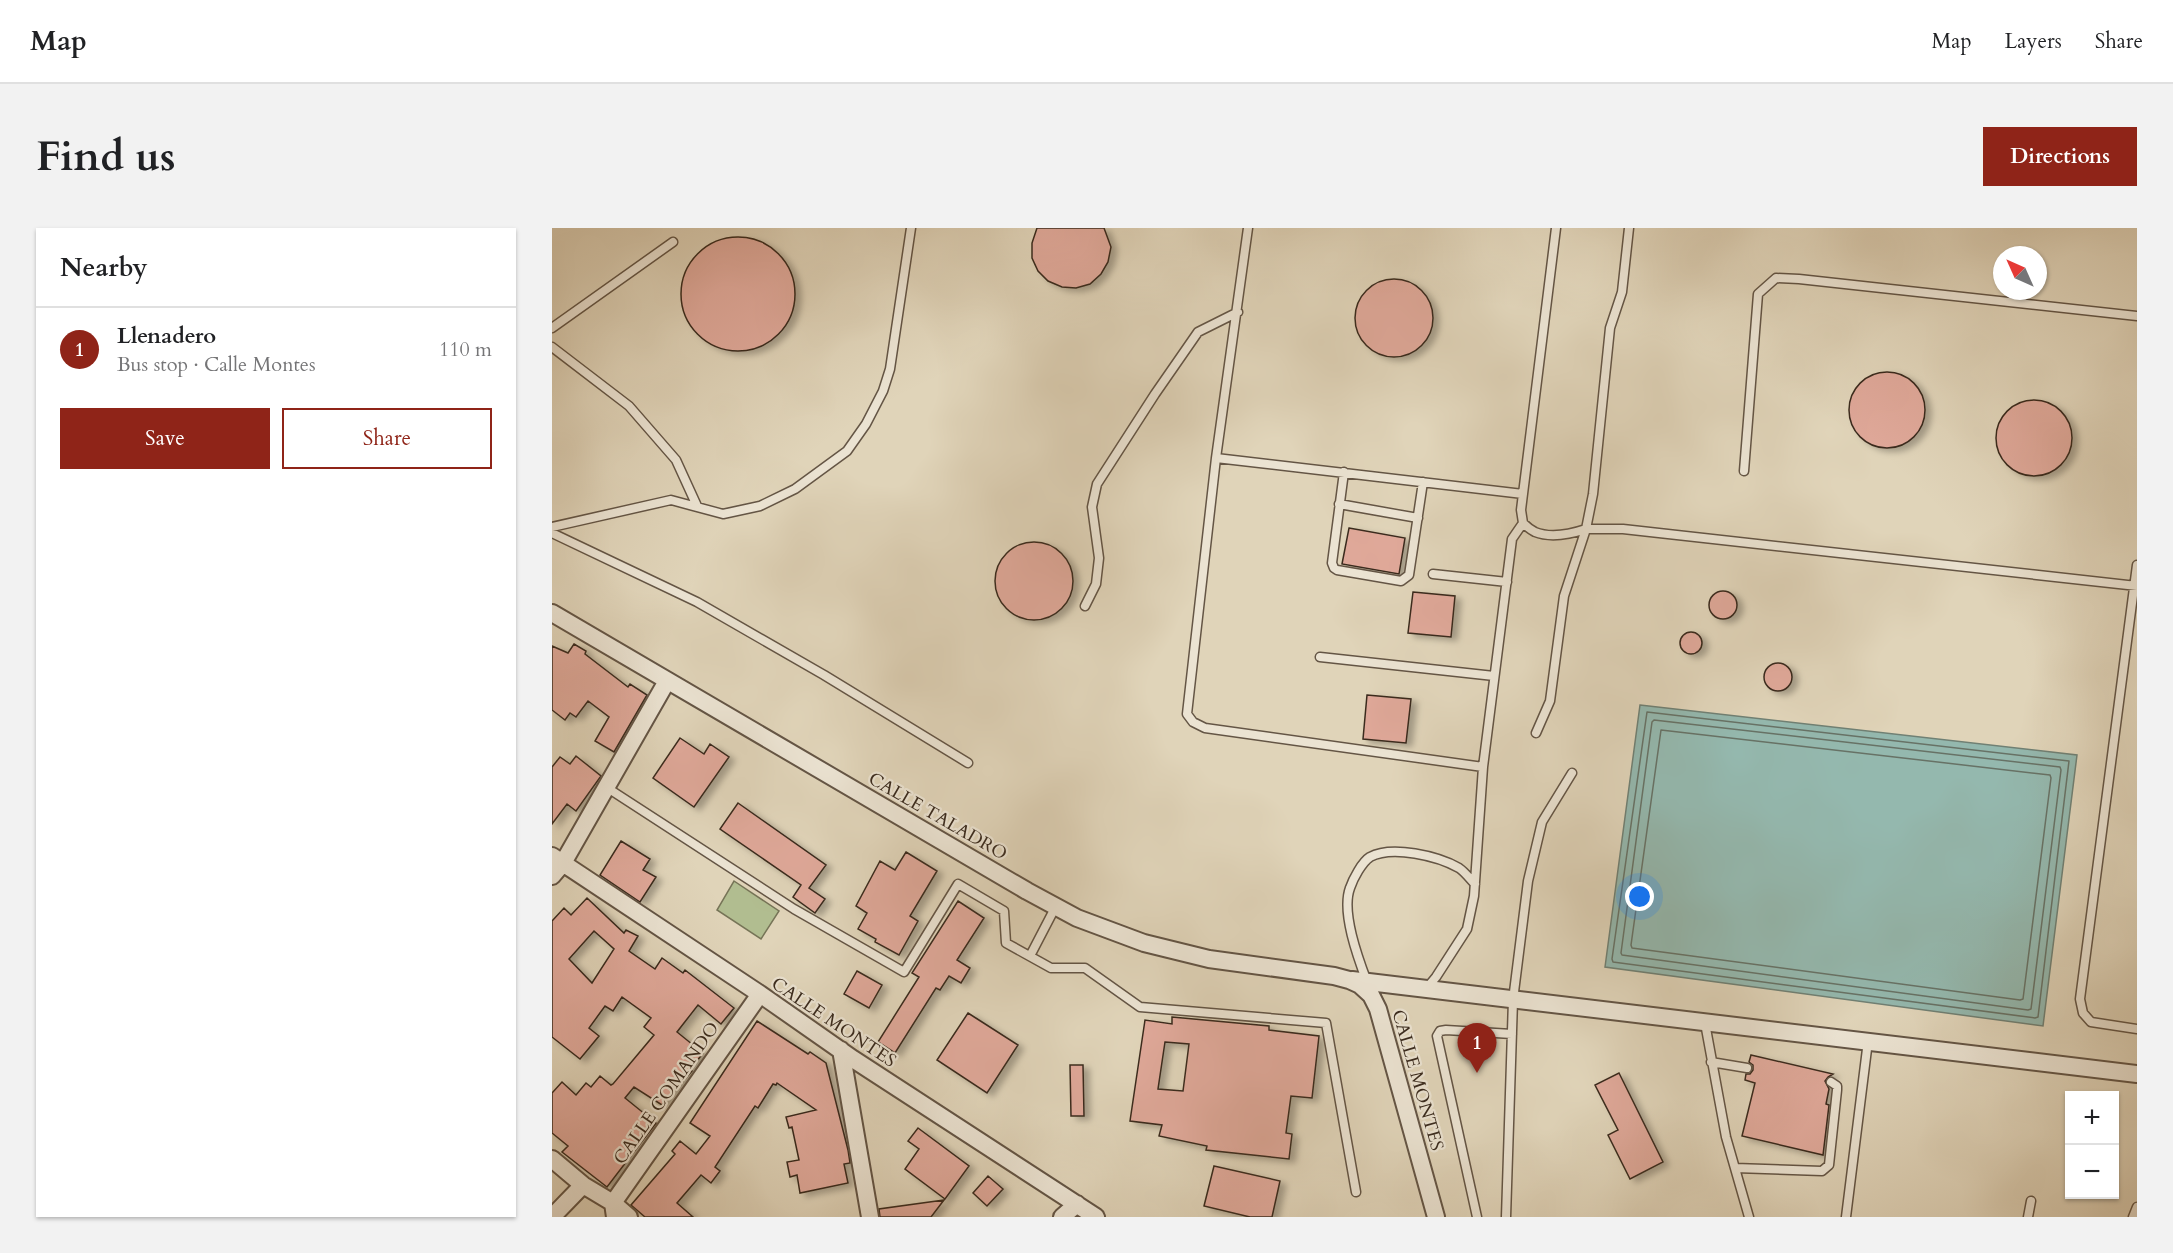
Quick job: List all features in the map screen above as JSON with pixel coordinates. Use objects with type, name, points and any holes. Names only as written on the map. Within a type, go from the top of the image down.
[{"type":"street","name":"CALLE TALADRO","points":[[552,613],[1056,906],[1105,930],[1144,944],[1232,963],[1367,982]]},
{"type":"street","points":[[556,865],[606,787],[667,681]]},
{"type":"street","name":"CALLE MONTES","points":[[556,865],[760,994],[841,1050],[1096,1217]]},
{"type":"street","name":"CALLE MONTES","points":[[1341,978],[1360,986],[1371,995],[1378,1009],[1436,1217]]},
{"type":"street","points":[[1367,982],[2137,1074]]},
{"type":"street","name":"CALLE COMANDO","points":[[614,1210],[760,994]]},
{"type":"street","points":[[841,1050],[870,1217]]},
{"type":"street","points":[[552,1159],[614,1210],[629,1217]]},
{"type":"street","points":[[552,1216],[583,1185]]},
{"type":"street","points":[[1062,1217],[1077,1204]]},
{"type":"lane","points":[[552,527],[671,500],[723,514],[760,506],[795,489],[823,471],[847,451],[866,424],[883,391],[890,369],[910,228]]},
{"type":"lane","points":[[1248,228],[1216,458],[1187,714],[1193,722],[1205,728],[1483,767]]},
{"type":"lane","points":[[1426,989],[1467,929],[1475,884],[1483,767],[1494,676],[1512,539],[1522,523],[1521,510],[1556,228]]},
{"type":"lane","points":[[1536,733],[1550,701],[1564,596],[1586,529],[1593,494],[1610,328],[1622,292],[1629,228]]},
{"type":"lane","points":[[552,328],[673,242]]},
{"type":"lane","points":[[1744,471],[1758,294],[1776,278],[2137,316]]},
{"type":"lane","points":[[1085,606],[1096,584],[1099,558],[1092,507],[1097,484],[1198,332],[1238,312]]},
{"type":"lane","points":[[552,347],[629,406],[676,460],[697,506]]},
{"type":"lane","points":[[1216,458],[1523,494]]},
{"type":"lane","points":[[1344,472],[1332,563],[1334,568],[1401,581],[1409,575],[1423,482]]},
{"type":"lane","points":[[1340,504],[1418,518]]},
{"type":"lane","points":[[1522,523],[1535,532],[1552,534],[1567,534],[1586,529],[1623,529],[2136,586]]},
{"type":"lane","points":[[552,532],[697,602],[824,675],[968,763]]},
{"type":"lane","points":[[2137,565],[2080,999],[2083,1012],[2091,1022],[2137,1029]]},
{"type":"lane","points":[[1432,574],[1507,582]]},
{"type":"lane","points":[[1320,657],[1494,676]]},
{"type":"lane","points":[[1506,1217],[1513,1000],[1528,881],[1542,822],[1572,773]]},
{"type":"lane","points":[[606,787],[794,909],[904,972],[958,884],[1004,911],[1006,943],[1051,968],[1085,968],[1140,1007],[1326,1023],[1356,1192]]},
{"type":"lane","points":[[1367,982],[1357,956],[1348,916],[1349,889],[1367,858],[1382,852],[1409,852],[1460,869],[1475,884]]},
{"type":"lane","points":[[1030,956],[1056,906]]},
{"type":"lane","points":[[1705,1023],[1726,1137],[1749,1217]]},
{"type":"lane","points":[[1477,1217],[1437,1036],[1440,1030],[1512,1034]]},
{"type":"lane","points":[[1846,1217],[1868,1041]]},
{"type":"lane","points":[[1711,1062],[1747,1068]]},
{"type":"lane","points":[[1735,1168],[1822,1171],[1825,1169],[1829,1165],[1837,1090],[1837,1086],[1831,1082]]},
{"type":"lane","points":[[2028,1217],[2031,1201]]},
{"type":"lane","points":[[2133,1217],[2137,1207]]},
{"type":"green space","points":[[734,881],[779,911],[761,939],[717,910]]},
{"type":"water","points":[[1640,705],[2077,755],[2043,1026],[1605,967]]},
{"type":"building","points":[[1037,228],[1104,228],[1111,247],[1108,262],[1101,274],[1090,284],[1076,288],[1062,287],[1048,281],[1038,271],[1032,258],[1032,243]]},
{"type":"building","points":[[738,237],[760,242],[778,254],[790,272],[795,294],[790,316],[778,334],[760,346],[738,351],[716,346],[698,334],[686,316],[681,294],[686,272],[698,254],[716,242]]},
{"type":"building","points":[[1386,279],[1402,279],[1416,285],[1427,296],[1433,310],[1433,326],[1427,340],[1416,351],[1402,357],[1386,357],[1372,351],[1361,340],[1355,326],[1355,310],[1361,296],[1372,285]]},
{"type":"building","points":[[1887,372],[1901,375],[1914,383],[1922,396],[1925,410],[1922,424],[1914,437],[1901,445],[1887,448],[1873,445],[1860,437],[1852,424],[1849,410],[1852,396],[1860,383],[1873,375]]},
{"type":"building","points":[[2027,400],[2041,400],[2055,406],[2066,417],[2072,431],[2069,453],[2061,465],[2041,476],[2027,476],[2013,470],[2002,459],[1996,445],[1996,431],[2002,417],[2013,406]]},
{"type":"building","points":[[1349,528],[1405,538],[1399,574],[1342,564]]},
{"type":"building","points":[[1034,542],[1049,545],[1062,553],[1070,566],[1073,581],[1070,596],[1062,609],[1049,617],[1034,620],[1019,617],[1006,609],[998,596],[995,581],[998,566],[1006,553],[1019,545]]},
{"type":"building","points":[[1723,591],[1733,595],[1737,605],[1733,615],[1723,619],[1713,615],[1709,605],[1713,595]]},
{"type":"building","points":[[1413,592],[1455,596],[1451,637],[1408,633]]},
{"type":"building","points":[[1691,632],[1699,635],[1702,643],[1699,651],[1691,654],[1683,651],[1680,643],[1683,635]]},
{"type":"building","points":[[574,644],[586,651],[585,654],[628,687],[630,684],[647,695],[614,752],[595,741],[609,717],[588,701],[576,717],[570,713],[565,720],[552,710],[552,646],[568,653]]},
{"type":"building","points":[[1778,663],[1788,667],[1792,677],[1788,687],[1778,691],[1768,687],[1764,677],[1768,667]]},
{"type":"building","points":[[1367,695],[1411,699],[1406,743],[1363,739]]},
{"type":"building","points":[[680,738],[704,754],[710,744],[729,757],[694,807],[653,778]]},
{"type":"building","points":[[576,756],[601,776],[576,811],[567,804],[552,824],[552,767],[560,757],[570,764]]},
{"type":"building","points":[[738,803],[826,865],[809,888],[825,899],[815,913],[793,897],[801,885],[720,829]]},
{"type":"building","points":[[621,841],[650,859],[643,870],[656,877],[640,902],[600,875]]},
{"type":"building","points":[[906,852],[937,871],[910,916],[918,921],[899,955],[875,942],[876,939],[858,929],[867,913],[856,906],[880,861],[895,870]]},
{"type":"building","points":[[587,898],[624,933],[626,930],[638,936],[629,951],[655,969],[662,958],[683,973],[685,970],[734,1008],[721,1024],[698,1005],[677,1032],[703,1053],[690,1070],[692,1071],[662,1105],[634,1087],[625,1098],[656,1123],[607,1187],[562,1152],[568,1146],[552,1133],[552,1093],[562,1082],[576,1095],[586,1083],[591,1087],[600,1076],[611,1085],[613,1084],[654,1035],[644,1027],[651,1018],[622,997],[613,1011],[605,1006],[589,1028],[599,1036],[580,1059],[552,1037],[552,921],[564,908],[571,915]],"holes":[[[594,931],[614,949],[592,983],[569,959]]]},
{"type":"building","points":[[958,901],[984,918],[957,960],[970,968],[961,983],[949,976],[940,990],[936,988],[895,1053],[878,1042],[919,977],[912,973]]},
{"type":"building","points":[[857,971],[882,985],[869,1008],[844,994]]},
{"type":"building","points":[[968,1013],[1018,1045],[987,1093],[937,1060]]},
{"type":"building","points":[[1172,1017],[1269,1026],[1269,1030],[1319,1036],[1312,1098],[1291,1096],[1286,1133],[1292,1134],[1289,1159],[1206,1150],[1207,1146],[1159,1136],[1162,1125],[1130,1121],[1145,1020],[1172,1024]],"holes":[[[1165,1042],[1189,1044],[1183,1091],[1158,1089]]]},
{"type":"building","points":[[757,1021],[826,1063],[848,1150],[850,1163],[844,1164],[848,1183],[800,1193],[797,1175],[790,1177],[787,1162],[799,1160],[792,1127],[789,1128],[786,1117],[816,1110],[777,1083],[773,1084],[758,1108],[755,1106],[715,1167],[720,1171],[711,1183],[701,1175],[677,1203],[693,1217],[645,1217],[631,1205],[675,1154],[672,1151],[680,1141],[696,1154],[710,1136],[690,1123]]},
{"type":"building","points":[[1751,1055],[1833,1074],[1825,1081],[1829,1089],[1826,1104],[1829,1105],[1823,1155],[1742,1136],[1755,1083],[1745,1080],[1746,1074],[1750,1074],[1753,1070],[1753,1065],[1749,1062]]},
{"type":"building","points":[[1070,1065],[1083,1065],[1084,1116],[1071,1116]]},
{"type":"building","points":[[1619,1073],[1663,1162],[1630,1179],[1608,1135],[1618,1130],[1595,1085]]},
{"type":"building","points":[[918,1128],[969,1166],[945,1199],[905,1169],[919,1149],[908,1141]]},
{"type":"building","points":[[1214,1166],[1280,1181],[1272,1217],[1250,1217],[1204,1206]]},
{"type":"building","points":[[988,1176],[1003,1189],[987,1206],[973,1193]]},
{"type":"building","points":[[944,1200],[931,1217],[880,1217],[879,1209]]},
{"type":"place","name":"Llenadero","points":[[1477,1073]]}]
